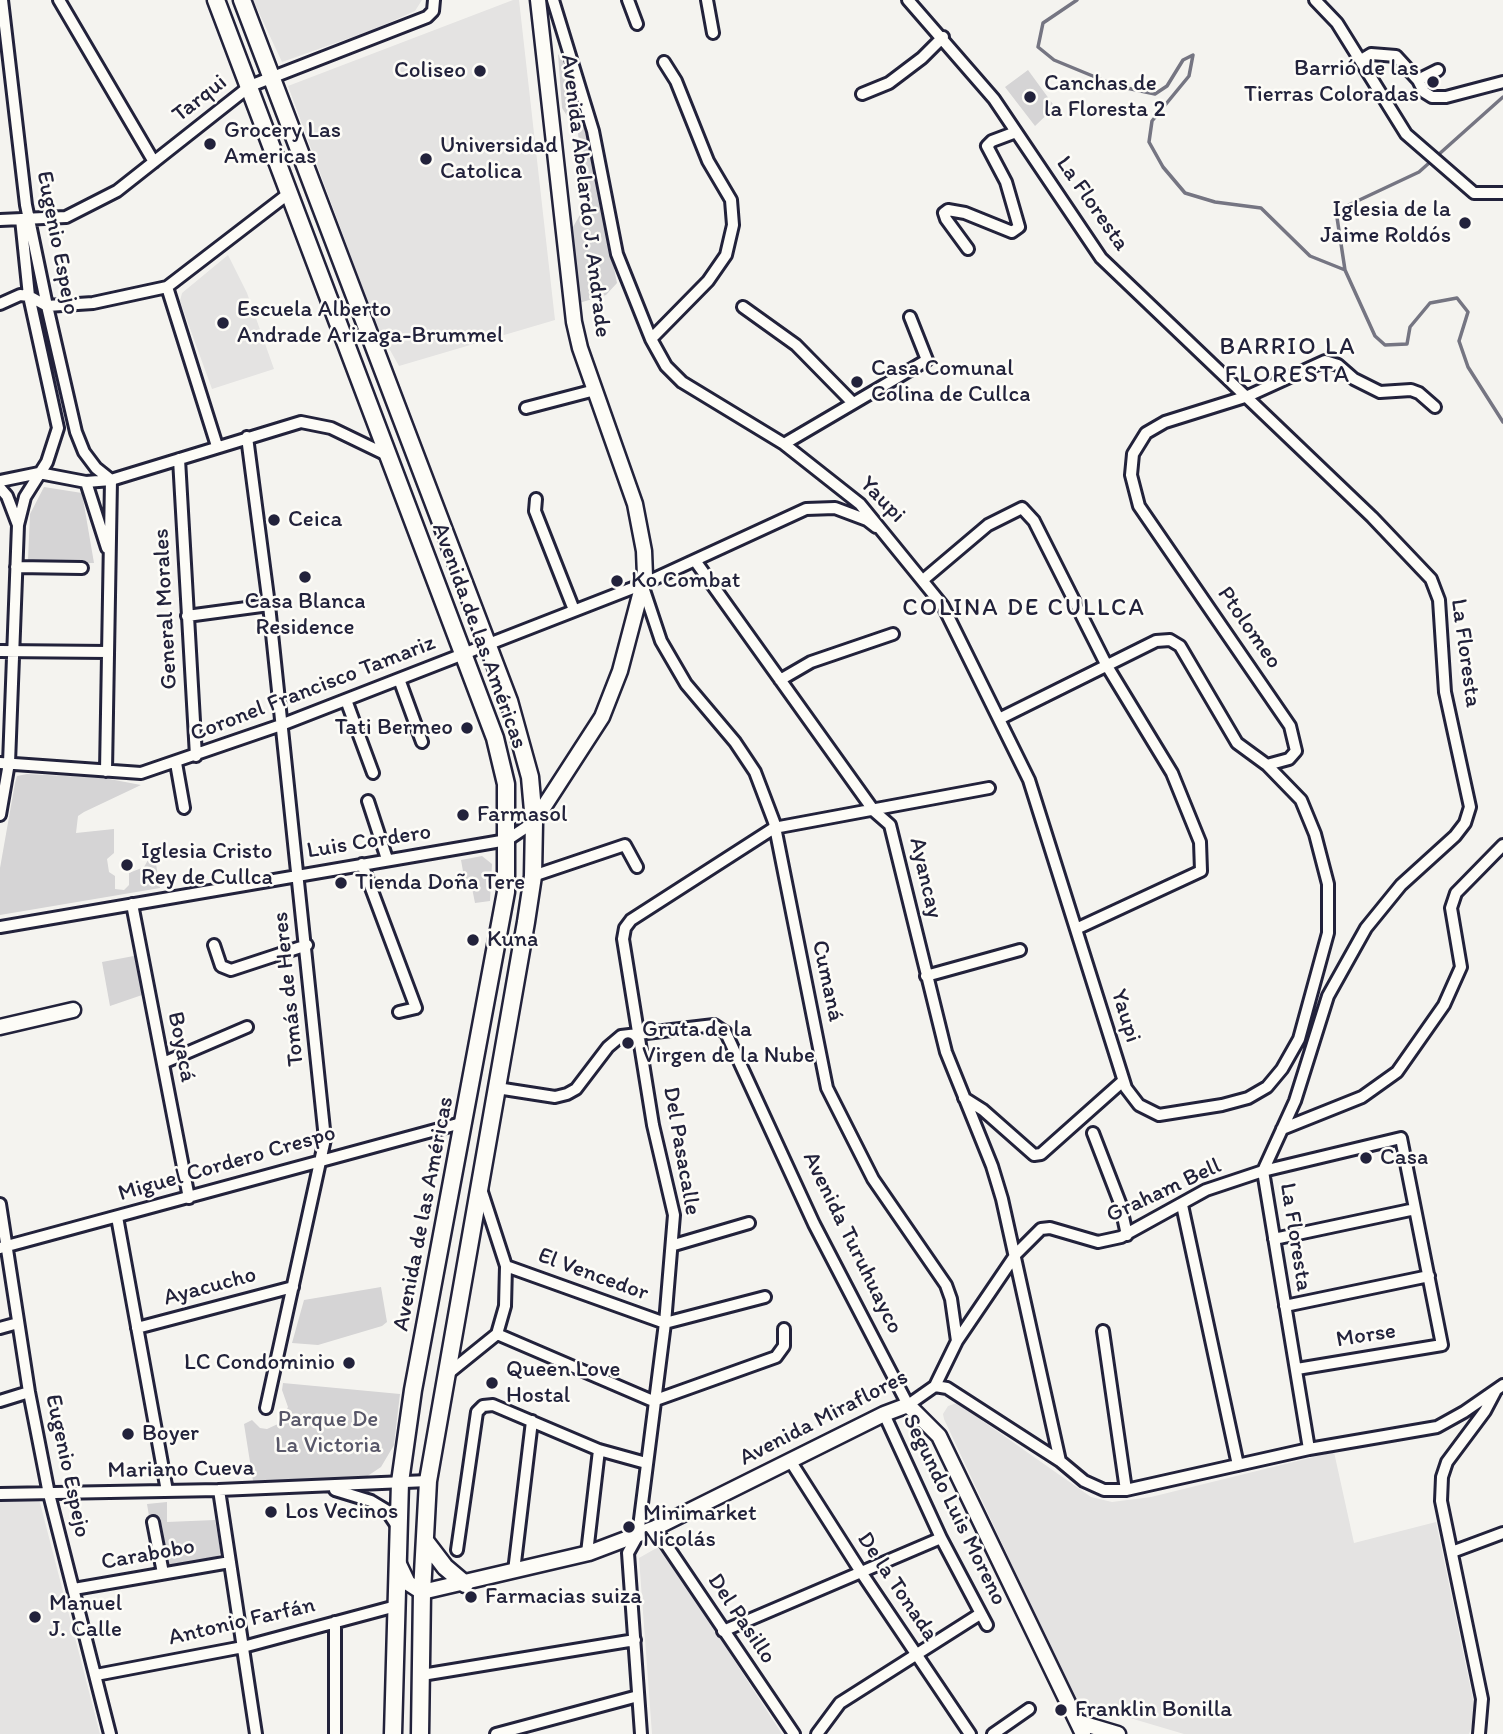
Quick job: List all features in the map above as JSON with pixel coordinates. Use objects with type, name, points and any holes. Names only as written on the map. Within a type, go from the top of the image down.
[{"type":"main road","name":"Avenida de las Américas","points":[[216,0],[390,457],[502,763],[506,783],[506,892],[413,1390],[400,1482],[393,1734]]},
{"type":"main road","name":"Avenida de las Américas","points":[[242,0],[487,645],[520,736],[530,778],[534,822],[533,876],[428,1480],[422,1592],[420,1734]]},
{"type":"main road","points":[[426,1542],[445,1567],[465,1584]]},
{"type":"street","name":"Eugenio Espejo","points":[[0,815],[14,651],[18,525],[26,498],[47,462],[58,428],[29,296],[26,205],[2,0]]},
{"type":"street","points":[[59,0],[154,162]]},
{"type":"street","name":"Avenida Abelardo J. Andrade","points":[[534,822],[602,718],[620,671],[643,584],[644,551],[635,504],[574,322],[538,0]]},
{"type":"street","name":"Yaupi","points":[[554,0],[593,131],[617,254],[650,340],[666,366],[682,382],[783,444],[860,503],[896,544],[943,607],[1001,718],[1029,780],[1124,1085]]},
{"type":"street","points":[[628,0],[637,23]]},
{"type":"street","points":[[706,0],[713,33]]},
{"type":"street","name":"La Floresta","points":[[908,0],[943,37],[994,99],[1101,258],[1158,316],[1248,396],[1431,579],[1439,600],[1445,692],[1470,807],[1465,823],[1455,835],[1401,885],[1366,928],[1328,996],[1295,1101],[1263,1171],[1309,1449]]},
{"type":"street","points":[[1315,0],[1337,23],[1406,134],[1474,193],[1503,193]]},
{"type":"street","name":"Tarqui","points":[[0,220],[66,217],[117,191],[250,86],[427,16],[434,6]]},
{"type":"street","points":[[862,94],[889,83],[922,58],[943,37]]},
{"type":"street","points":[[1361,60],[1371,54],[1396,56],[1418,80],[1424,92],[1438,98],[1503,82]]},
{"type":"street","points":[[650,340],[714,272],[726,255],[733,225],[731,200],[708,161],[677,81],[664,62]]},
{"type":"street","points":[[1418,80],[1438,70]]},
{"type":"street","points":[[968,249],[946,219],[943,213],[948,210],[965,213],[1012,232],[1019,227],[1006,181],[987,146],[992,141],[1016,132]]},
{"type":"street","points":[[0,304],[16,296],[29,296],[47,306],[93,303],[167,287],[288,194]]},
{"type":"street","name":"Eugenio Espejo","points":[[26,219],[76,432],[84,452],[96,468],[111,480]]},
{"type":"street","points":[[167,287],[217,446]]},
{"type":"street","points":[[743,307],[796,345],[852,402]]},
{"type":"street","points":[[783,444],[927,360],[909,317]]},
{"type":"street","points":[[1248,396],[1325,361],[1338,365],[1354,379],[1380,392],[1411,390],[1419,393],[1434,407]]},
{"type":"street","points":[[526,408],[595,390]]},
{"type":"street","name":"Ptolomeo","points":[[1248,396],[1165,422],[1146,433],[1133,454],[1131,475],[1139,506],[1290,726],[1296,751],[1289,759],[1267,765]]},
{"type":"street","points":[[0,481],[39,473],[86,482],[111,480],[290,424],[309,422],[331,428],[390,457]]},
{"type":"street","name":"Tomás de Heres","points":[[247,437],[269,605],[307,945],[325,1139],[266,1408]]},
{"type":"street","name":"General Morales","points":[[179,459],[196,757]]},
{"type":"street","points":[[106,771],[111,480]]},
{"type":"street","points":[[86,482],[111,561]]},
{"type":"street","name":"Eugenio Espejo","points":[[0,488],[7,496],[18,525]]},
{"type":"street","points":[[536,499],[535,511],[574,610]]},
{"type":"street","name":"Coronel Francisco Tamariz","points":[[4,763],[141,773],[196,757],[643,584],[696,562],[806,509],[835,508],[867,520],[896,544]]},
{"type":"street","points":[[923,580],[988,525],[1023,508],[1034,521],[1107,666],[1172,773],[1200,842],[1201,871],[1076,929]]},
{"type":"street","name":"Ayancay","points":[[696,562],[874,811],[887,820],[893,831],[946,1052],[992,1166],[1016,1254],[1059,1461]]},
{"type":"street","points":[[16,567],[82,568]]},
{"type":"street","name":"Cumaná","points":[[643,584],[662,641],[686,684],[735,742],[755,772],[774,828],[827,1088],[873,1179],[946,1285],[954,1313],[957,1341]]},
{"type":"street","points":[[187,616],[269,605]]},
{"type":"street","points":[[780,680],[823,657],[893,634]]},
{"type":"street","points":[[964,1098],[983,1110],[1034,1155],[1041,1154],[1124,1085],[1139,1105],[1158,1115],[1195,1111],[1248,1098],[1267,1087],[1282,1069],[1299,1039],[1328,933],[1328,884],[1315,834],[1301,800],[1267,765],[1237,743],[1180,646],[1170,640],[1156,641],[1001,718]]},
{"type":"street","points":[[0,651],[108,652]]},
{"type":"street","points":[[399,679],[422,742]]},
{"type":"street","points":[[346,700],[373,773]]},
{"type":"street","points":[[176,763],[184,808]]},
{"type":"street","name":"Del Pasacalle","points":[[641,1734],[628,1553],[638,1535],[674,1245],[674,1215],[653,1125],[623,939],[625,928],[631,920],[774,828],[989,788]]},
{"type":"street","points":[[369,801],[387,859]]},
{"type":"street","name":"Luis Cordero","points":[[0,927],[507,840],[534,822]]},
{"type":"street","points":[[533,876],[625,845],[637,867]]},
{"type":"street","points":[[1282,1129],[1362,1097],[1397,1072],[1444,1005],[1461,967],[1451,908],[1455,893],[1503,845]]},
{"type":"street","points":[[362,864],[416,1008],[399,1012]]},
{"type":"street","name":"Boyacá","points":[[132,904],[189,1198]]},
{"type":"street","points":[[215,945],[221,966],[231,970],[307,945]]},
{"type":"street","points":[[926,976],[1020,950]]},
{"type":"street","points":[[1312,993],[1328,996]]},
{"type":"street","points":[[0,1027],[73,1010]]},
{"type":"street","name":"Avenida Turuhuayco","points":[[497,1088],[555,1097],[567,1094],[576,1088],[608,1046],[621,1035],[638,1031],[714,1025],[726,1033],[814,1224],[908,1405],[939,1436],[1080,1728]]},
{"type":"street","points":[[163,1063],[247,1027]]},
{"type":"street","name":"Miguel Cordero Crespo","points":[[4,1247],[189,1198],[322,1158],[465,1122]]},
{"type":"street","points":[[1093,1133],[1120,1203],[1127,1235]]},
{"type":"street","name":"Graham Bell","points":[[957,1341],[1033,1233],[1050,1228],[1098,1242],[1127,1235],[1206,1189],[1263,1171],[1401,1138],[1415,1209]]},
{"type":"street","points":[[445,1376],[496,1334],[505,1306],[506,1266],[486,1210],[480,1180]]},
{"type":"street","name":"Eugenio Espejo","points":[[0,1204],[4,1247],[49,1494],[110,1734]]},
{"type":"street","points":[[1182,1205],[1238,1465]]},
{"type":"street","points":[[1274,1239],[1415,1209],[1429,1276],[1285,1306]]},
{"type":"street","points":[[117,1217],[167,1491]]},
{"type":"street","points":[[674,1245],[749,1223]]},
{"type":"street","name":"El Vencedor","points":[[506,1266],[665,1324]]},
{"type":"street","name":"Morse","points":[[1297,1369],[1442,1345],[1429,1276]]},
{"type":"street","name":"Ayacucho","points":[[137,1328],[293,1287]]},
{"type":"street","points":[[665,1324],[765,1297]]},
{"type":"street","points":[[0,1328],[18,1323]]},
{"type":"street","points":[[496,1334],[653,1401],[776,1357],[784,1346],[784,1329]]},
{"type":"street","points":[[1103,1331],[1126,1490]]},
{"type":"street","points":[[935,1386],[957,1341]]},
{"type":"street","name":"Avenida Miraflores","points":[[422,1592],[465,1584],[587,1553],[638,1535],[791,1462],[884,1413],[908,1405],[935,1386],[947,1388],[1059,1461],[1084,1481],[1104,1490],[1126,1490],[1309,1449],[1437,1427],[1500,1387]]},
{"type":"street","points":[[1479,1734],[1482,1699],[1441,1501],[1442,1477],[1456,1447],[1500,1387]]},
{"type":"street","points":[[0,1401],[29,1392]]},
{"type":"street","points":[[457,1550],[477,1412],[483,1406],[494,1405],[599,1450],[646,1463]]},
{"type":"street","name":"Segundo Luis Moreno","points":[[884,1413],[941,1538],[987,1625]]},
{"type":"street","points":[[514,1571],[532,1421]]},
{"type":"street","points":[[587,1553],[599,1450]]},
{"type":"street","name":"De la Tonada","points":[[791,1462],[860,1572],[970,1734]]},
{"type":"street","name":"Mariano Cueva","points":[[0,1494],[322,1487],[428,1480]]},
{"type":"street","name":"Mariano Cueva","points":[[322,1487],[371,1501],[386,1510],[399,1531]]},
{"type":"street","points":[[219,1490],[256,1734]]},
{"type":"street","points":[[153,1522],[163,1573]]},
{"type":"street","name":"Del Pasillo","points":[[654,1528],[794,1734]]},
{"type":"street","points":[[1452,1552],[1503,1533]]},
{"type":"street","points":[[723,1631],[941,1538]]},
{"type":"street","points":[[398,1561],[408,1583],[422,1592]]},
{"type":"street","name":"Carabobo","points":[[74,1589],[230,1562]]},
{"type":"street","name":"Antonio Farfán","points":[[96,1675],[243,1647],[396,1606]]},
{"type":"street","points":[[817,1734],[840,1703],[981,1614]]},
{"type":"street","points":[[335,1622],[335,1734]]},
{"type":"street","points":[[422,1675],[635,1640]]},
{"type":"street","points":[[496,1734],[638,1696]]},
{"type":"street","points":[[993,1734],[1029,1710]]},
{"type":"street","points":[[1080,1728],[1118,1734]]},
{"type":"shaded area","points":[[253,0],[422,0],[415,11],[375,29],[282,62]]},
{"type":"shaded area","name":"Universidad Catolica","points":[[519,0],[555,320],[399,366],[377,327],[288,86]]},
{"type":"shaded area","name":"Escuela Alberto Andrade Arizaga-Brummel","points":[[228,255],[247,293],[274,369],[212,389],[180,301],[182,293]]},
{"type":"shaded area","points":[[957,1403],[1091,1497],[1112,1502],[1151,1497],[1334,1452],[1354,1543],[1436,1522],[1476,1714],[1469,1734],[1184,1734],[1076,1702],[944,1419],[943,1414],[948,1406]]},
{"type":"shaded area","name":"Manuel J. Calle","points":[[0,1499],[39,1499],[100,1734],[0,1734]]},
{"type":"shaded area","points":[[660,1546],[782,1734],[652,1734],[639,1558]]},
{"type":"green space","points":[[558,54],[566,66],[585,126],[617,283],[606,295],[579,303],[573,227],[585,206],[578,133],[562,108]]},
{"type":"green space","name":"Canchas de la Floresta 2","points":[[1028,70],[1055,107],[1035,126],[1005,87]]},
{"type":"green space","points":[[44,487],[82,493],[94,563],[34,564],[28,560],[30,514]]},
{"type":"green space","points":[[27,774],[104,778],[141,785],[78,816],[76,833],[114,829],[114,853],[107,859],[109,872],[115,876],[115,889],[124,890],[129,885],[129,873],[144,867],[148,860],[155,858],[160,888],[0,915],[0,868],[15,783],[17,776]]},
{"type":"green space","points":[[482,856],[492,864],[490,901],[475,903],[472,888],[466,888],[461,860]]},
{"type":"green space","points":[[139,955],[145,994],[110,1006],[102,962]]},
{"type":"green space","points":[[381,1287],[387,1322],[382,1326],[318,1345],[292,1343],[304,1300]]},
{"type":"green space","name":"Parque De La Victoria","points":[[283,1383],[400,1394],[394,1445],[381,1467],[363,1479],[253,1481],[244,1424],[252,1420],[260,1428],[267,1429],[280,1423],[288,1407],[282,1390]]},
{"type":"green space","points":[[167,1502],[167,1522],[215,1520],[221,1553],[216,1558],[158,1570],[147,1504]]},
{"type":"waterway","points":[[1077,0],[1043,23],[1038,47],[1054,60],[1117,86],[1155,94],[1167,86],[1183,60],[1193,55],[1189,76],[1152,121],[1149,142],[1163,167],[1185,193],[1215,202],[1261,208],[1310,256],[1345,270]]},
{"type":"waterway","points":[[1503,97],[1419,172],[1336,211],[1345,270],[1375,336],[1385,345],[1407,344],[1410,327],[1430,303],[1457,298],[1468,312],[1459,341],[1468,367],[1503,422]]},
{"type":"place","name":"Coliseo","points":[[480,71]]},
{"type":"place","name":"Barrió de las Tierras Coloradas","points":[[1433,82]]},
{"type":"place","name":"Canchas de la Floresta 2","points":[[1030,97]]},
{"type":"place","name":"Grocery Las Americas","points":[[210,144]]},
{"type":"place","name":"Universidad Catolica","points":[[426,159]]},
{"type":"place","name":"Iglesia de la Jaime Roldós","points":[[1465,223]]},
{"type":"place","name":"Escuela Alberto Andrade Arizaga-Brummel","points":[[223,323]]},
{"type":"place","name":"Casa Comunal Colina de Cullca","points":[[857,382]]},
{"type":"place","name":"Ceica","points":[[274,520]]},
{"type":"place","name":"Casa Blanca Residence","points":[[305,577]]},
{"type":"place","name":"Ko Combat","points":[[617,581]]},
{"type":"place","name":"Tati Bermeo","points":[[467,728]]},
{"type":"place","name":"Farmasol","points":[[463,815]]},
{"type":"place","name":"Iglesia Cristo Rey de Cullca","points":[[127,865]]},
{"type":"place","name":"Tienda Doña Tere","points":[[341,883]]},
{"type":"place","name":"Kuna","points":[[473,940]]},
{"type":"place","name":"Gruta de la Virgen de la Nube","points":[[628,1043]]},
{"type":"place","name":"Casa","points":[[1366,1158]]},
{"type":"place","name":"LC Condominio","points":[[349,1363]]},
{"type":"place","name":"Queen Love Hostal","points":[[492,1383]]},
{"type":"place","name":"Boyer","points":[[128,1434]]},
{"type":"place","name":"Los Vecinos","points":[[271,1512]]},
{"type":"place","name":"Minimarket Nicolás","points":[[629,1527]]},
{"type":"place","name":"Farmacias suiza","points":[[471,1597]]},
{"type":"place","name":"Manuel J. Calle","points":[[35,1617]]},
{"type":"place","name":"Franklin Bonilla","points":[[1061,1710]]},
{"type":"district","name":"BARRIO LA FLORESTA","points":[[1288,362]]},
{"type":"district","name":"COLINA DE CULLCA","points":[[1024,609]]}]
